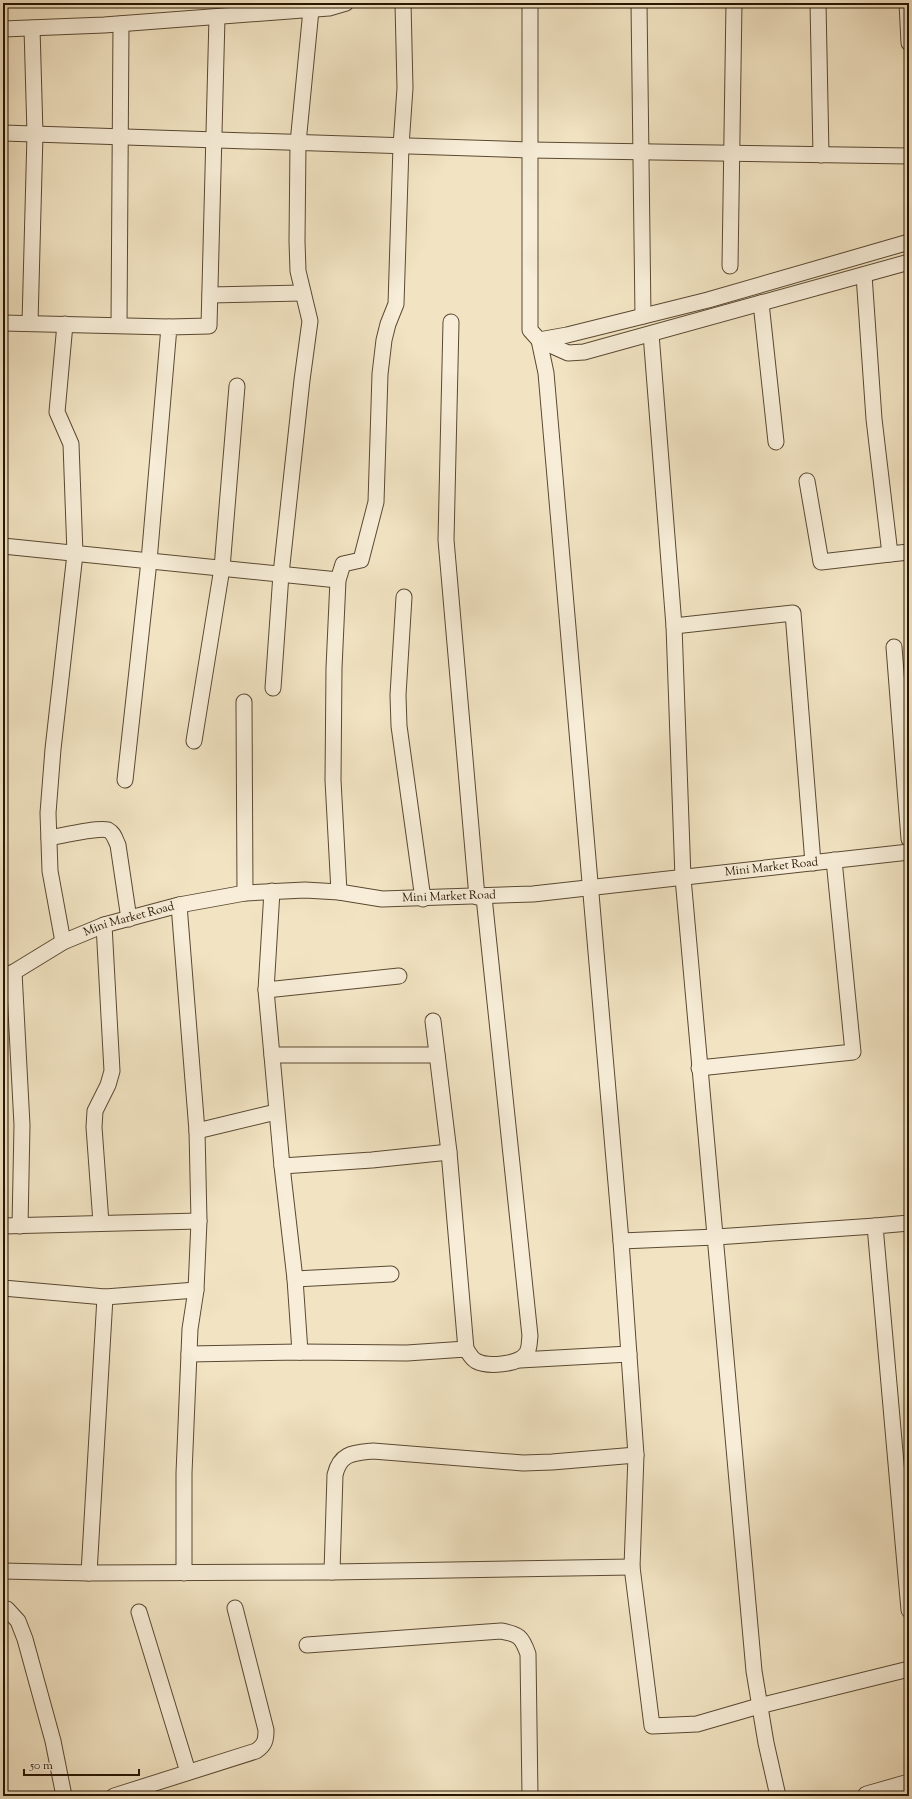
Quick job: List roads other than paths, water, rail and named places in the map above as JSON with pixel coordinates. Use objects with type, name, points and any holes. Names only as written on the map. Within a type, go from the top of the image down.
[{"type":"street","points":[[3,29],[121,24],[311,10],[329,8],[346,3]]},
{"type":"street","points":[[339,892],[333,780],[338,580],[343,564],[361,560],[376,502],[380,374],[384,340],[388,324],[396,304],[401,146],[405,88],[403,3]]},
{"type":"street","points":[[530,3],[530,330],[540,340],[568,353],[584,352],[909,262]]},
{"type":"street","points":[[639,3],[643,316]]},
{"type":"street","points":[[730,266],[733,154],[734,3]]},
{"type":"street","points":[[818,3],[821,155]]},
{"type":"street","points":[[273,688],[281,574],[302,380],[310,321],[298,271],[298,143],[311,10]]},
{"type":"street","points":[[908,13],[909,43]]},
{"type":"street","points":[[3,323],[169,327],[209,326],[217,17]]},
{"type":"street","points":[[119,326],[121,24]]},
{"type":"street","points":[[30,323],[35,134],[32,28]]},
{"type":"street","points":[[3,133],[530,150],[909,156]]},
{"type":"street","points":[[540,340],[567,335],[708,300],[909,242]]},
{"type":"street","points":[[864,274],[874,419],[890,554]]},
{"type":"street","points":[[210,295],[303,293]]},
{"type":"street","points":[[761,303],[776,442]]},
{"type":"street","points":[[451,322],[446,540],[480,897],[530,1336],[526,1355],[520,1360]]},
{"type":"street","points":[[63,942],[50,870],[48,813],[53,749],[75,554],[71,444],[57,412],[65,324]]},
{"type":"street","points":[[125,780],[149,561],[169,327]]},
{"type":"street","points":[[651,334],[674,626],[683,878],[699,1068],[716,1237],[754,1671],[759,1706],[778,1796]]},
{"type":"street","points":[[540,340],[546,373],[621,1241],[636,1455],[632,1567],[652,1726],[697,1724],[759,1706],[909,1669]]},
{"type":"street","points":[[194,741],[222,568],[237,386]]},
{"type":"street","points":[[807,481],[821,562],[909,552]]},
{"type":"street","points":[[3,546],[338,580]]},
{"type":"street","points":[[404,597],[398,695],[399,726],[423,899]]},
{"type":"street","points":[[674,626],[793,613],[813,863]]},
{"type":"street","points":[[894,646],[909,839]]},
{"type":"street","points":[[244,702],[245,893]]},
{"type":"street","points":[[49,838],[94,830],[107,830],[114,835],[118,845],[129,918]]},
{"type":"street","name":"Mini Market Road","points":[[9,974],[63,942],[104,925],[179,904],[245,893],[272,891],[339,892],[382,899],[423,899],[533,894],[909,852]]},
{"type":"street","points":[[699,1068],[853,1052],[834,860]]},
{"type":"street","points":[[272,891],[266,990],[276,1112],[295,1278],[300,1352]]},
{"type":"street","points":[[179,904],[197,1131],[199,1221],[196,1290],[190,1329],[184,1473],[184,1573]]},
{"type":"street","points":[[101,1223],[94,1127],[95,1111],[108,1085],[112,1071],[104,925]]},
{"type":"street","points":[[9,974],[22,1125],[20,1226]]},
{"type":"street","points":[[266,990],[399,976]]},
{"type":"street","points":[[434,1021],[449,1152],[466,1349],[477,1362],[488,1364],[511,1363],[520,1360],[629,1354]]},
{"type":"street","points":[[272,1055],[437,1055]]},
{"type":"street","points":[[197,1131],[276,1112]]},
{"type":"street","points":[[282,1166],[372,1160],[449,1152]]},
{"type":"street","points":[[3,1226],[199,1221]]},
{"type":"street","points":[[621,1241],[716,1237],[909,1223]]},
{"type":"street","points":[[875,1226],[909,1610]]},
{"type":"street","points":[[295,1278],[391,1274]]},
{"type":"street","points":[[3,1288],[104,1297],[196,1290]]},
{"type":"street","points":[[89,1573],[104,1297]]},
{"type":"street","points":[[189,1354],[300,1352],[407,1353],[466,1349]]},
{"type":"street","points":[[332,1572],[335,1475],[338,1464],[345,1457],[357,1453],[373,1451],[524,1463],[636,1455]]},
{"type":"street","points":[[3,1571],[184,1573],[632,1567]]},
{"type":"street","points":[[114,1796],[256,1751],[266,1740],[266,1730],[235,1608]]},
{"type":"street","points":[[3,1609],[7,1609],[18,1621],[25,1639],[53,1741],[64,1796]]},
{"type":"street","points":[[139,1612],[188,1772]]},
{"type":"street","points":[[307,1645],[370,1639],[501,1631],[512,1633],[523,1639],[528,1654],[530,1796]]},
{"type":"street","points":[[867,1796],[909,1784]]}]
